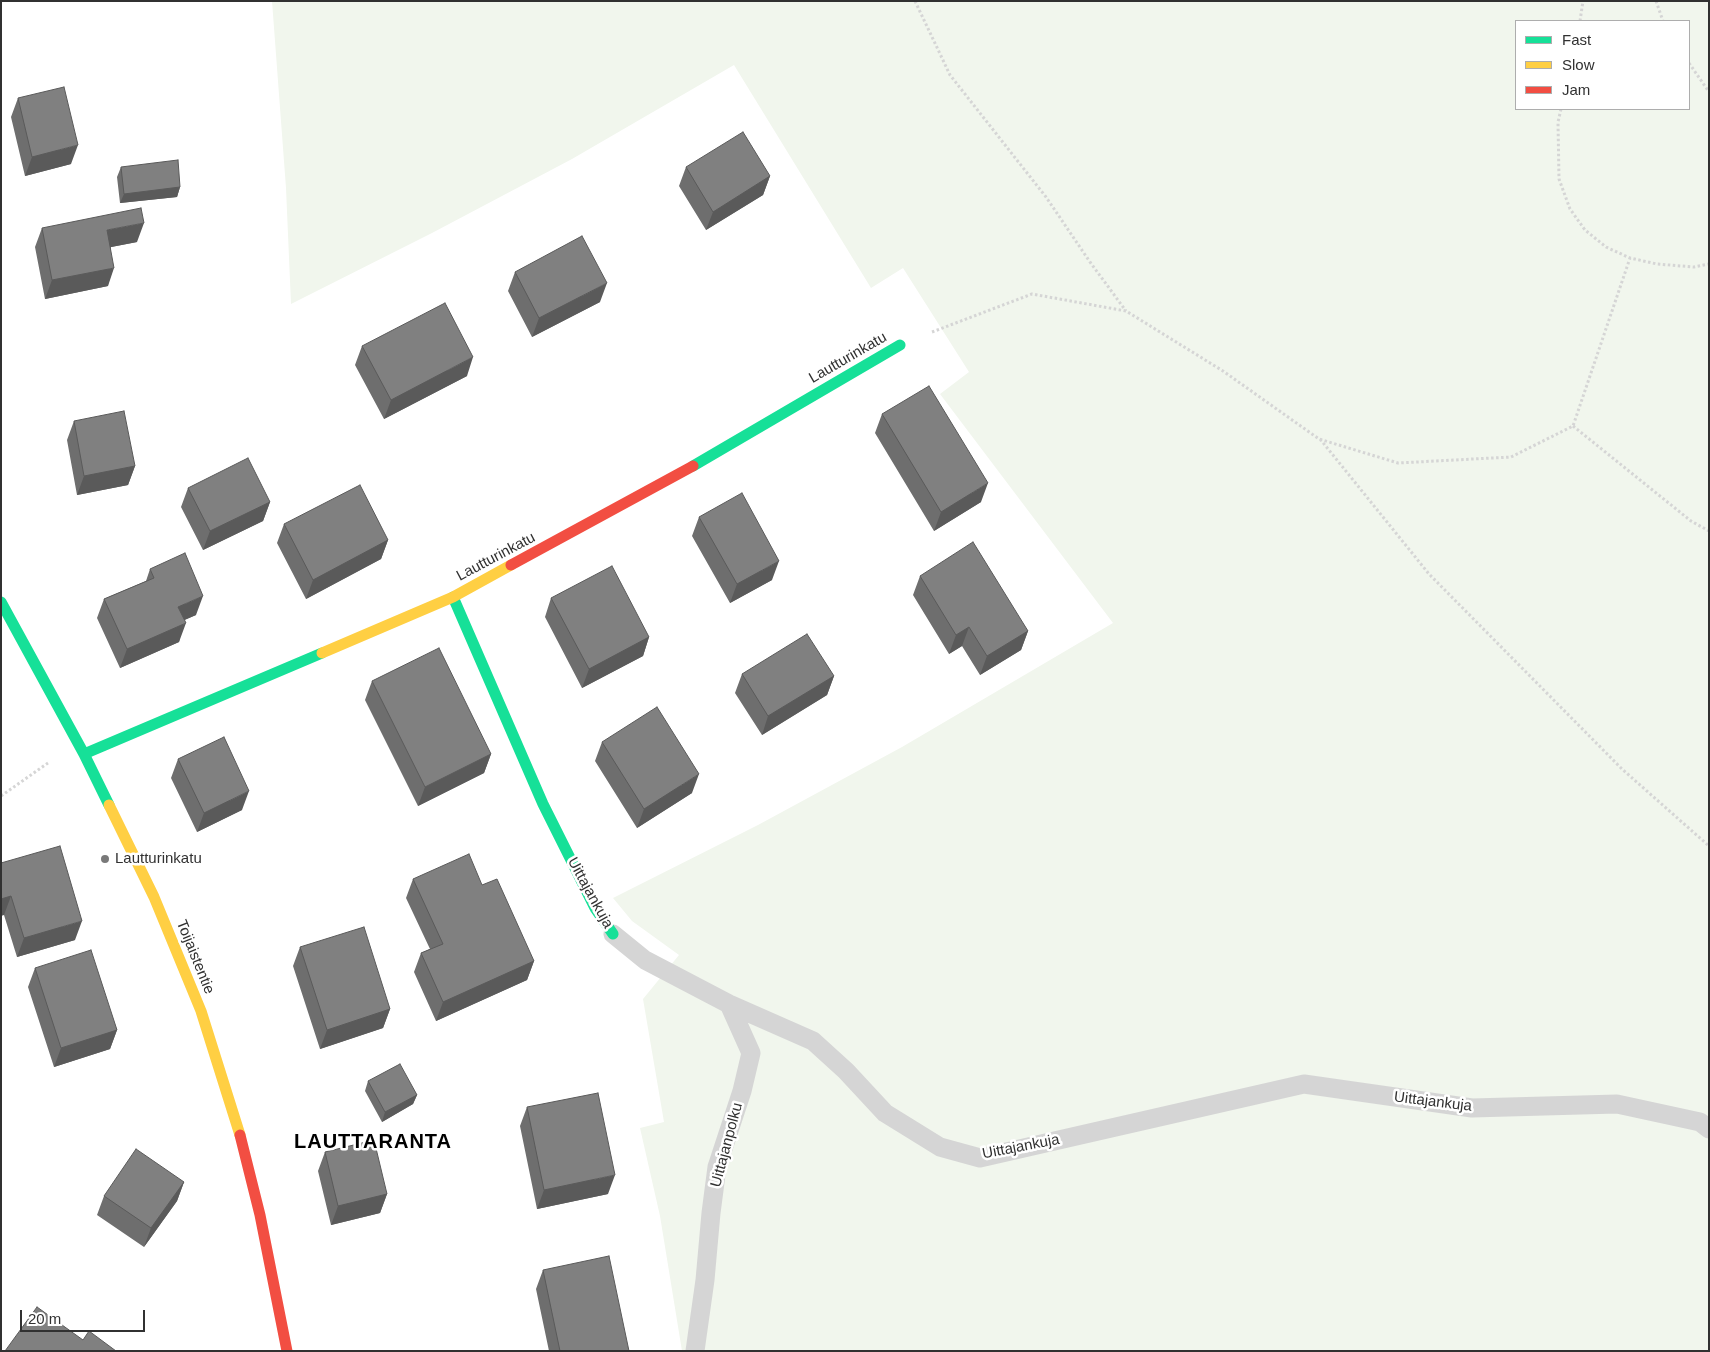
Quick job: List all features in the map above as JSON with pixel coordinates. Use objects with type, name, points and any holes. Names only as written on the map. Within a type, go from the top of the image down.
[{"type":"street","name":"Lautturinkatu","points":[[84,754],[453,597],[669,480],[900,345]]},
{"type":"street","name":"Uittajankuja","points":[[453,597],[543,804],[595,908],[613,934]]},
{"type":"street","name":"Toijaistentie","points":[[1,602],[84,754],[154,897],[201,1011],[235,1117],[260,1215],[287,1351]]},
{"type":"lane","name":"Uittajankuja","points":[[613,934],[645,960],[729,1004],[812,1041],[846,1071],[885,1113],[940,1147],[980,1158],[1304,1084],[1472,1108],[1616,1104],[1700,1122],[1709,1129]]},
{"type":"lane","name":"Uittajanpolku","points":[[695,1351],[706,1280],[711,1213],[717,1168],[742,1091],[751,1053],[729,1004]]},
{"type":"path","points":[[915,1],[950,76],[1046,197],[1126,312]]},
{"type":"path","points":[[1580,20],[1583,1]]},
{"type":"path","points":[[1656,1],[1663,20]]},
{"type":"path","points":[[1690,64],[1709,92]]},
{"type":"path","points":[[1561,110],[1558,122],[1559,179],[1570,209],[1585,230],[1606,248],[1630,258],[1657,264],[1694,266],[1709,264]]},
{"type":"path","points":[[1319,439],[1398,463],[1511,457],[1573,426],[1630,258]]},
{"type":"path","points":[[900,345],[1032,294],[1126,312],[1223,371],[1319,439],[1429,574],[1622,769],[1709,846]]},
{"type":"path","points":[[1573,426],[1691,521],[1709,531]]},
{"type":"path","points":[[1,796],[55,758]]},
{"type":"shaded area","points":[[272,1],[1709,1],[1709,1351],[682,1351],[660,1216],[640,1128],[664,1122],[643,999],[679,955],[632,921],[613,898],[758,825],[902,747],[1113,623],[940,394],[969,372],[903,268],[871,288],[734,65],[572,159],[432,233],[291,304],[286,188]]},
{"type":"building","points":[[64,87],[78,145],[32,157],[18,98]]},
{"type":"building","points":[[743,132],[770,176],[713,212],[686,167]]},
{"type":"building","points":[[178,160],[180,187],[124,194],[121,167]]},
{"type":"building","points":[[141,208],[144,223],[107,230],[114,268],[52,280],[42,228]]},
{"type":"building","points":[[582,236],[607,283],[539,318],[515,272]]},
{"type":"building","points":[[445,303],[473,357],[391,400],[362,346]]},
{"type":"building","points":[[929,386],[988,483],[941,512],[882,414]]},
{"type":"building","points":[[124,411],[135,466],[84,476],[74,421]]},
{"type":"building","points":[[248,458],[270,502],[210,531],[188,488]]},
{"type":"building","points":[[360,485],[388,540],[313,580],[284,524]]},
{"type":"building","points":[[742,493],[779,561],[737,584],[699,517]]},
{"type":"building","points":[[973,542],[1028,631],[987,656],[969,627],[956,635],[920,576]]},
{"type":"building","points":[[185,553],[203,596],[178,607],[186,623],[127,649],[104,599],[154,578],[150,569]]},
{"type":"building","points":[[612,566],[649,637],[589,669],[551,598]]},
{"type":"building","points":[[807,634],[834,676],[768,716],[742,674]]},
{"type":"building","points":[[439,648],[491,754],[425,787],[372,681]]},
{"type":"building","points":[[657,707],[699,774],[644,809],[602,742]]},
{"type":"building","points":[[224,737],[249,791],[204,813],[178,759]]},
{"type":"building","points":[[60,846],[82,921],[24,938],[11,896],[1,899],[1,863]]},
{"type":"building","points":[[469,854],[482,885],[497,879],[534,961],[443,1002],[421,953],[443,944],[413,879]]},
{"type":"building","points":[[364,927],[390,1009],[327,1030],[300,947]]},
{"type":"building","points":[[91,950],[117,1030],[61,1048],[35,968]]},
{"type":"building","points":[[400,1064],[417,1095],[385,1112],[368,1081]]},
{"type":"building","points":[[598,1093],[615,1175],[544,1190],[527,1107]]},
{"type":"building","points":[[374,1140],[387,1194],[338,1206],[325,1152]]},
{"type":"building","points":[[136,1149],[184,1182],[151,1228],[104,1196]]},
{"type":"building","points":[[609,1256],[629,1351],[560,1351],[543,1270]]},
{"type":"building","points":[[37,1307],[83,1340],[89,1331],[116,1351],[5,1351]]},
{"type":"traffic: fast","points":[[693,466],[900,345]]},
{"type":"traffic: fast","points":[[453,597],[543,804],[595,908],[613,934]]},
{"type":"traffic: fast","points":[[1,602],[84,754],[109,805]]},
{"type":"traffic: fast","points":[[84,754],[322,653]]},
{"type":"traffic: slow","points":[[322,653],[453,597],[511,565]]},
{"type":"traffic: slow","points":[[109,805],[154,897],[201,1011],[240,1135]]},
{"type":"traffic: jam","points":[[511,565],[693,466]]},
{"type":"traffic: jam","points":[[240,1135],[260,1215],[287,1351]]},
{"type":"place","name":"Lautturinkatu","points":[[105,859]]},
{"type":"district","name":"LAUTTARANTA","points":[[373,1142]]}]
